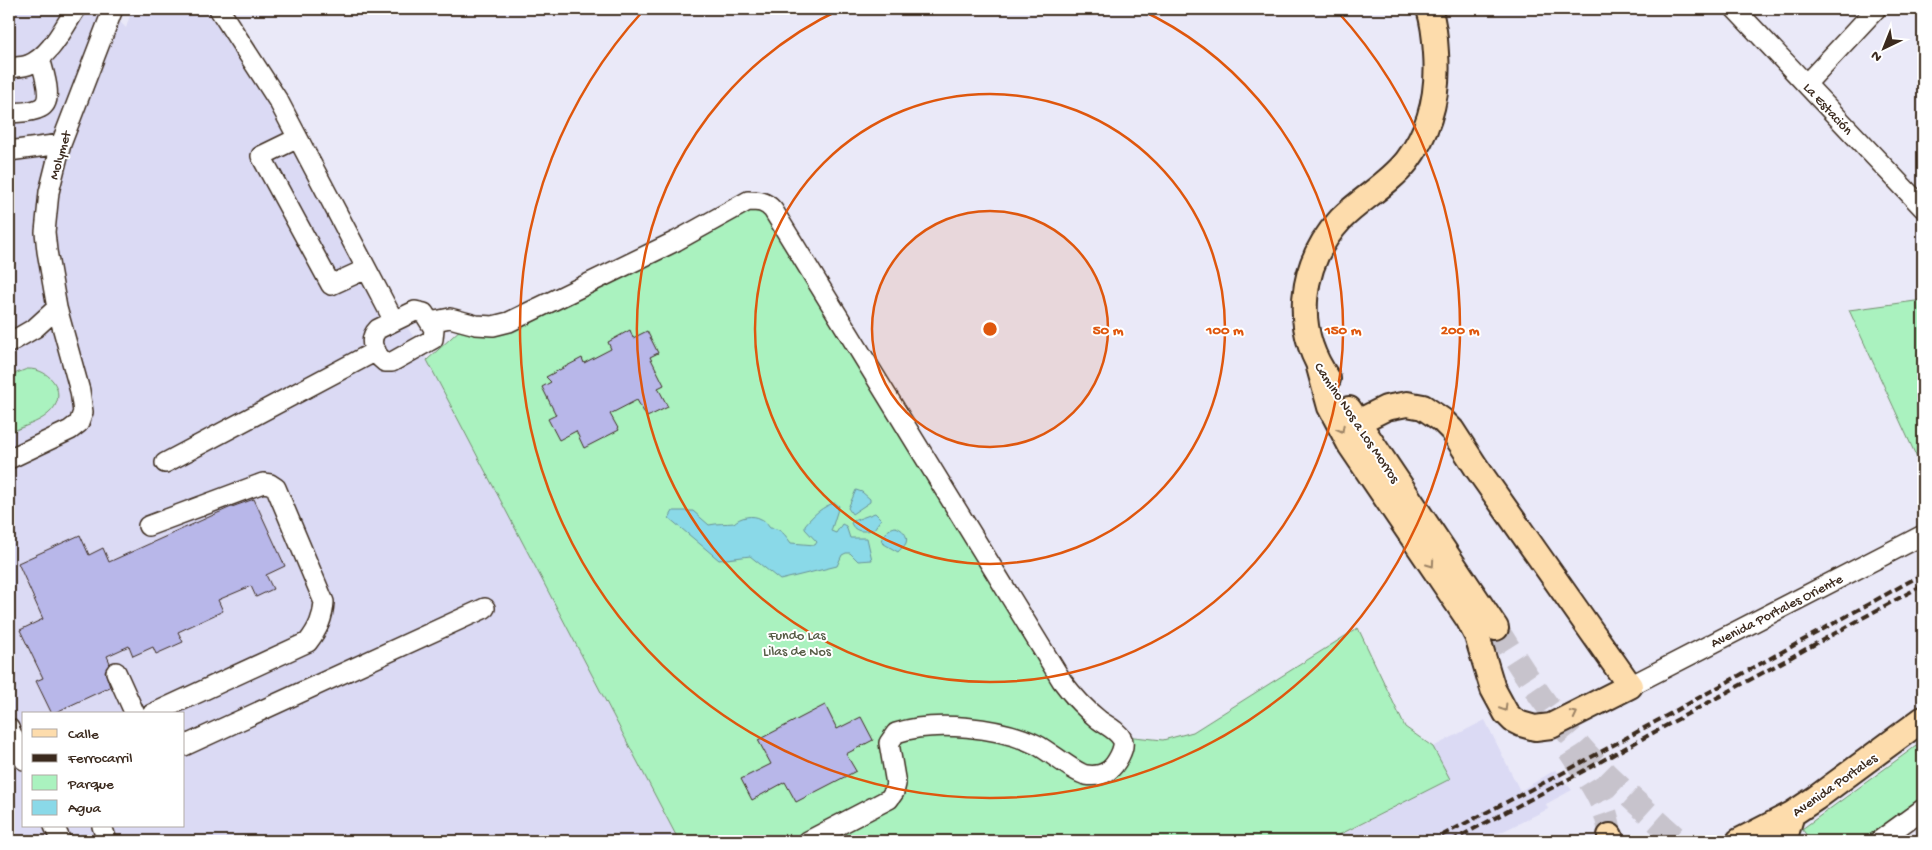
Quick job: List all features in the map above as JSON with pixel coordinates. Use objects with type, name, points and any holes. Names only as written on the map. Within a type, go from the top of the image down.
[{"type":"main road","name":"Camino Nos a Los Morros","points":[[1415,9],[1436,56]]},
{"type":"main road","name":"Camino Nos a Los Morros","points":[[1428,9],[1434,24],[1437,83],[1434,103],[1426,128],[1417,146],[1396,174],[1341,219],[1321,245],[1310,270],[1304,300],[1305,317],[1310,345],[1319,366],[1496,628]]},
{"type":"main road","points":[[1319,366],[1330,407],[1350,446],[1468,619],[1477,636],[1493,689],[1506,713],[1513,720],[1529,727],[1551,726],[1630,686],[1452,430],[1442,420],[1423,407],[1407,404],[1392,406],[1358,422]]},
{"type":"main road","name":"Avenida Portales","points":[[1739,841],[1792,814],[1839,782],[1923,719]]},
{"type":"main road","points":[[1784,841],[1792,814]]},
{"type":"street","points":[[9,68],[28,65],[40,58],[54,43],[76,9]]},
{"type":"street","name":"Molymet","points":[[9,459],[70,430],[79,423],[83,412],[80,391],[57,308],[46,251],[45,232],[49,192],[61,144],[114,9]]},
{"type":"street","points":[[219,9],[279,102],[394,321]]},
{"type":"street","name":"La Estación","points":[[1734,9],[1923,208]]},
{"type":"street","points":[[1806,84],[1876,9]]},
{"type":"street","points":[[9,113],[38,110],[45,105],[48,97],[40,58]]},
{"type":"street","points":[[298,138],[261,156],[331,285],[366,269]]},
{"type":"street","points":[[9,151],[61,144]]},
{"type":"street","points":[[430,322],[450,318],[476,325],[493,326],[509,322],[676,241],[748,201],[767,203],[773,210],[1062,682],[1079,703],[1117,732],[1124,741],[1124,748],[1110,770],[1101,774],[1085,775],[1036,745],[1001,732],[938,726],[904,730],[896,733],[889,743],[896,784],[894,792],[889,799],[808,841]]},
{"type":"street","points":[[9,342],[35,328],[57,308]]},
{"type":"street","points":[[418,311],[424,313],[430,322],[435,334],[428,343],[389,363],[382,360],[372,341],[373,334],[378,329],[418,311]]},
{"type":"street","points":[[165,463],[376,350]]},
{"type":"street","points":[[148,526],[264,483],[270,484],[276,488],[324,602],[323,615],[318,630],[308,642],[156,712]]},
{"type":"street","name":"Avenida Portales Oriente","points":[[1630,686],[1923,535]]},
{"type":"street","points":[[185,746],[485,608]]},
{"type":"street","points":[[116,672],[134,712]]},
{"type":"street","points":[[9,728],[22,756]]},
{"type":"street","points":[[1879,841],[1923,809]]},
{"type":"street","points":[[55,828],[61,841]]},
{"type":"street","points":[[103,828],[107,841]]},
{"type":"shaded area","points":[[9,9],[108,9],[126,28],[132,9],[208,9],[225,31],[427,359],[679,841],[9,841]]},
{"type":"shaded area","points":[[1485,720],[1520,791],[1555,770],[1572,790],[1546,804],[1548,809],[1483,841],[1330,841],[1449,779],[1433,747]]},
{"type":"green space","name":"Fundo Las Lilas de Nos","points":[[757,209],[771,218],[1067,705],[1098,729],[1134,737],[1163,740],[1193,732],[1358,628],[1405,727],[1433,747],[1450,779],[1327,841],[679,841],[427,360],[463,327],[490,334],[742,212]]},
{"type":"green space","points":[[1923,300],[1923,471],[1849,310]]},
{"type":"green space","points":[[27,369],[44,373],[50,378],[55,384],[58,399],[54,407],[44,417],[9,433],[9,376]]},
{"type":"green space","points":[[1923,741],[1923,796],[1860,841],[1811,841],[1802,829]]},
{"type":"water","points":[[856,490],[862,492],[870,499],[870,502],[852,514],[848,508]]},
{"type":"water","points":[[835,503],[839,506],[831,531],[836,533],[842,524],[846,526],[850,538],[867,538],[872,560],[858,561],[850,553],[846,553],[842,555],[837,566],[780,580],[750,556],[719,560],[669,518],[673,511],[693,511],[709,525],[734,523],[751,516],[758,517],[770,528],[780,531],[791,543],[815,545],[817,542],[805,529],[805,525],[819,511]]},
{"type":"water","points":[[875,513],[881,519],[874,529],[861,531],[855,529],[851,523],[853,521]]},
{"type":"water","points":[[895,527],[902,530],[907,540],[898,552],[882,541],[887,532]]},
{"type":"building","points":[[630,330],[633,338],[647,331],[658,353],[650,357],[664,385],[658,388],[668,407],[647,417],[637,400],[610,414],[619,430],[584,448],[576,431],[559,440],[548,419],[556,415],[542,387],[551,382],[546,377],[582,358],[584,363],[611,349],[608,342]]},
{"type":"building","points":[[254,499],[285,566],[266,575],[273,589],[256,597],[251,586],[218,600],[223,611],[178,632],[183,642],[156,654],[153,647],[133,656],[129,646],[107,656],[110,663],[105,671],[110,687],[56,712],[51,712],[36,681],[43,678],[20,630],[43,619],[18,563],[80,535],[89,555],[103,548],[109,562],[229,508]]},
{"type":"building","points":[[825,705],[837,729],[861,717],[873,740],[846,754],[856,771],[796,802],[785,782],[752,800],[741,779],[771,764],[758,740]]},
{"type":"tunnel","points":[[1496,628],[1540,696],[1582,749],[1609,777],[1679,841]]},
{"type":"tunnel","points":[[1570,751],[1596,791],[1605,813],[1610,836]]},
{"type":"railway","points":[[1431,841],[1559,775],[1923,574]]},
{"type":"railway","points":[[1451,841],[1565,781],[1923,585]]}]
